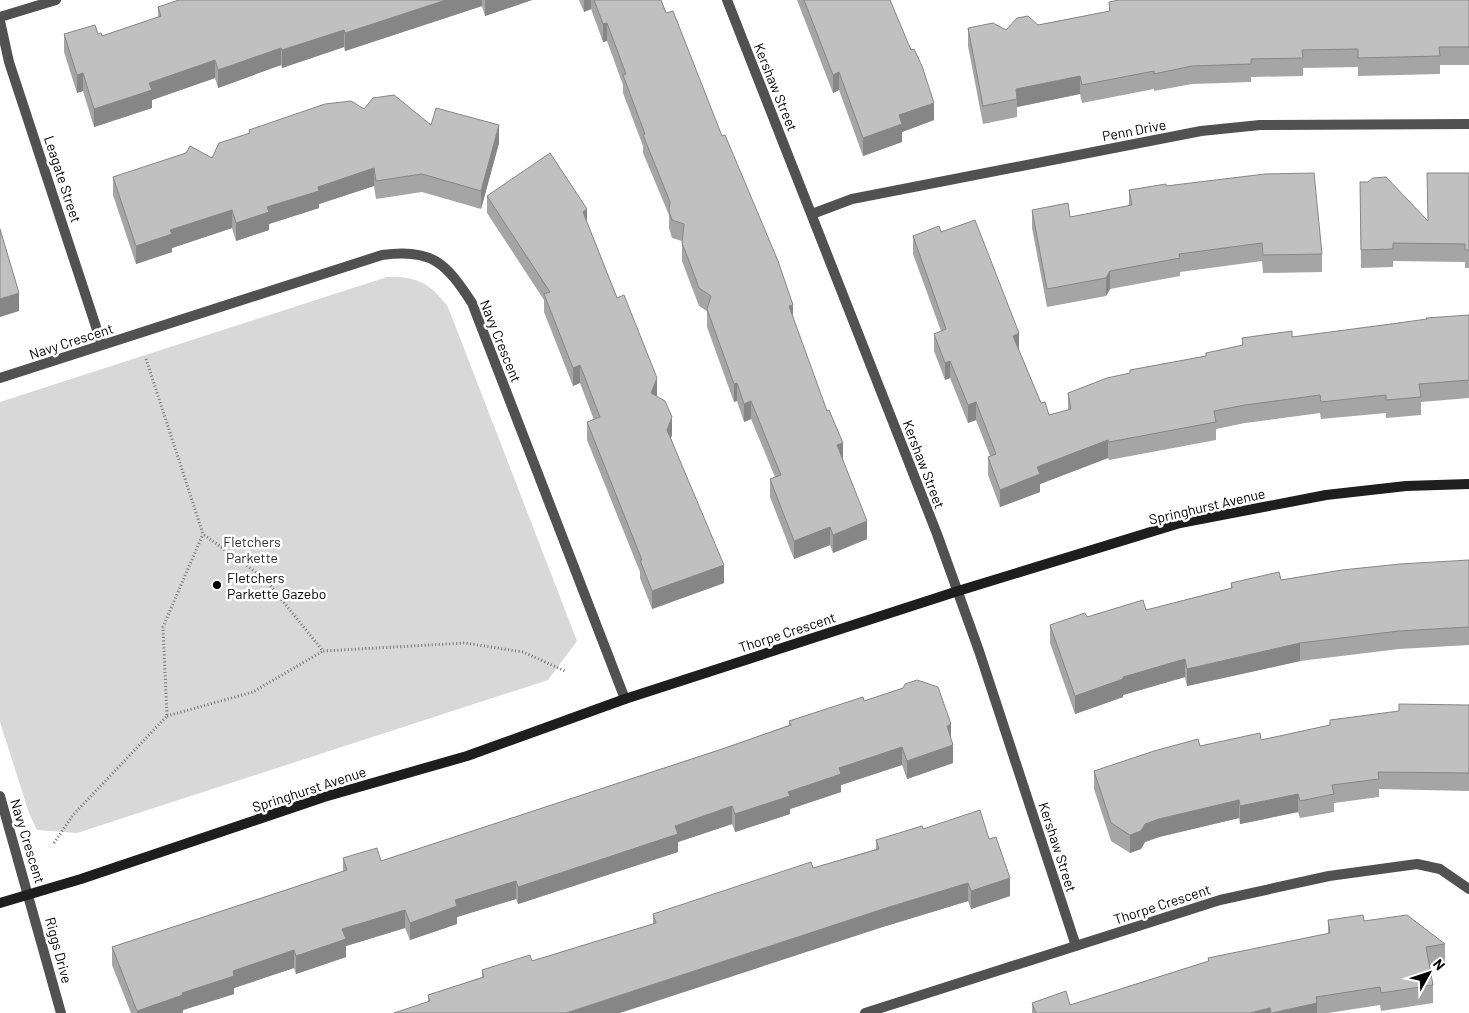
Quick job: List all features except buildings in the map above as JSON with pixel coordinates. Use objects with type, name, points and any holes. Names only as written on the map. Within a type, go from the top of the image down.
[{"type":"street","points":[[0,17],[56,0]]},
{"type":"street","name":"Kershaw Street","points":[[727,0],[958,591],[1076,946]]},
{"type":"street","name":"Leagate Street","points":[[0,21],[9,62],[102,345]]},
{"type":"street","name":"Penn Drive","points":[[812,214],[852,199],[1201,131],[1260,125],[1469,124]]},
{"type":"street","name":"Navy Crescent","points":[[0,378],[382,255],[405,252],[428,256],[454,275],[472,303],[625,700]]},
{"type":"street","name":"Springhurst Avenue","points":[[958,591],[1180,523],[1238,510],[1326,495],[1406,486],[1469,484]]},
{"type":"street","name":"Thorpe Crescent","points":[[625,700],[958,591]]},
{"type":"street","name":"Springhurst Avenue","points":[[0,903],[180,846],[324,797],[468,756],[625,700]]},
{"type":"street","name":"Navy Crescent","points":[[0,796],[29,894]]},
{"type":"street","name":"Thorpe Crescent","points":[[865,1013],[1220,900],[1329,876],[1417,864],[1440,869],[1469,890]]},
{"type":"street","name":"Riggs Drive","points":[[29,894],[61,1013]]},
{"type":"path","points":[[146,359],[203,534],[264,578],[323,651]]},
{"type":"path","points":[[167,716],[163,627],[203,534]]},
{"type":"path","points":[[54,843],[73,815],[167,716],[253,692],[323,651],[465,643],[523,652],[564,671]]},
{"type":"green space","name":"Fletchers Parkette","points":[[387,277],[407,278],[422,283],[435,292],[448,307],[577,641],[548,680],[77,833],[37,830],[29,813],[0,722],[0,402]]},
{"type":"place","name":"Fletchers Parkette Gazebo","points":[[217,585]]}]
